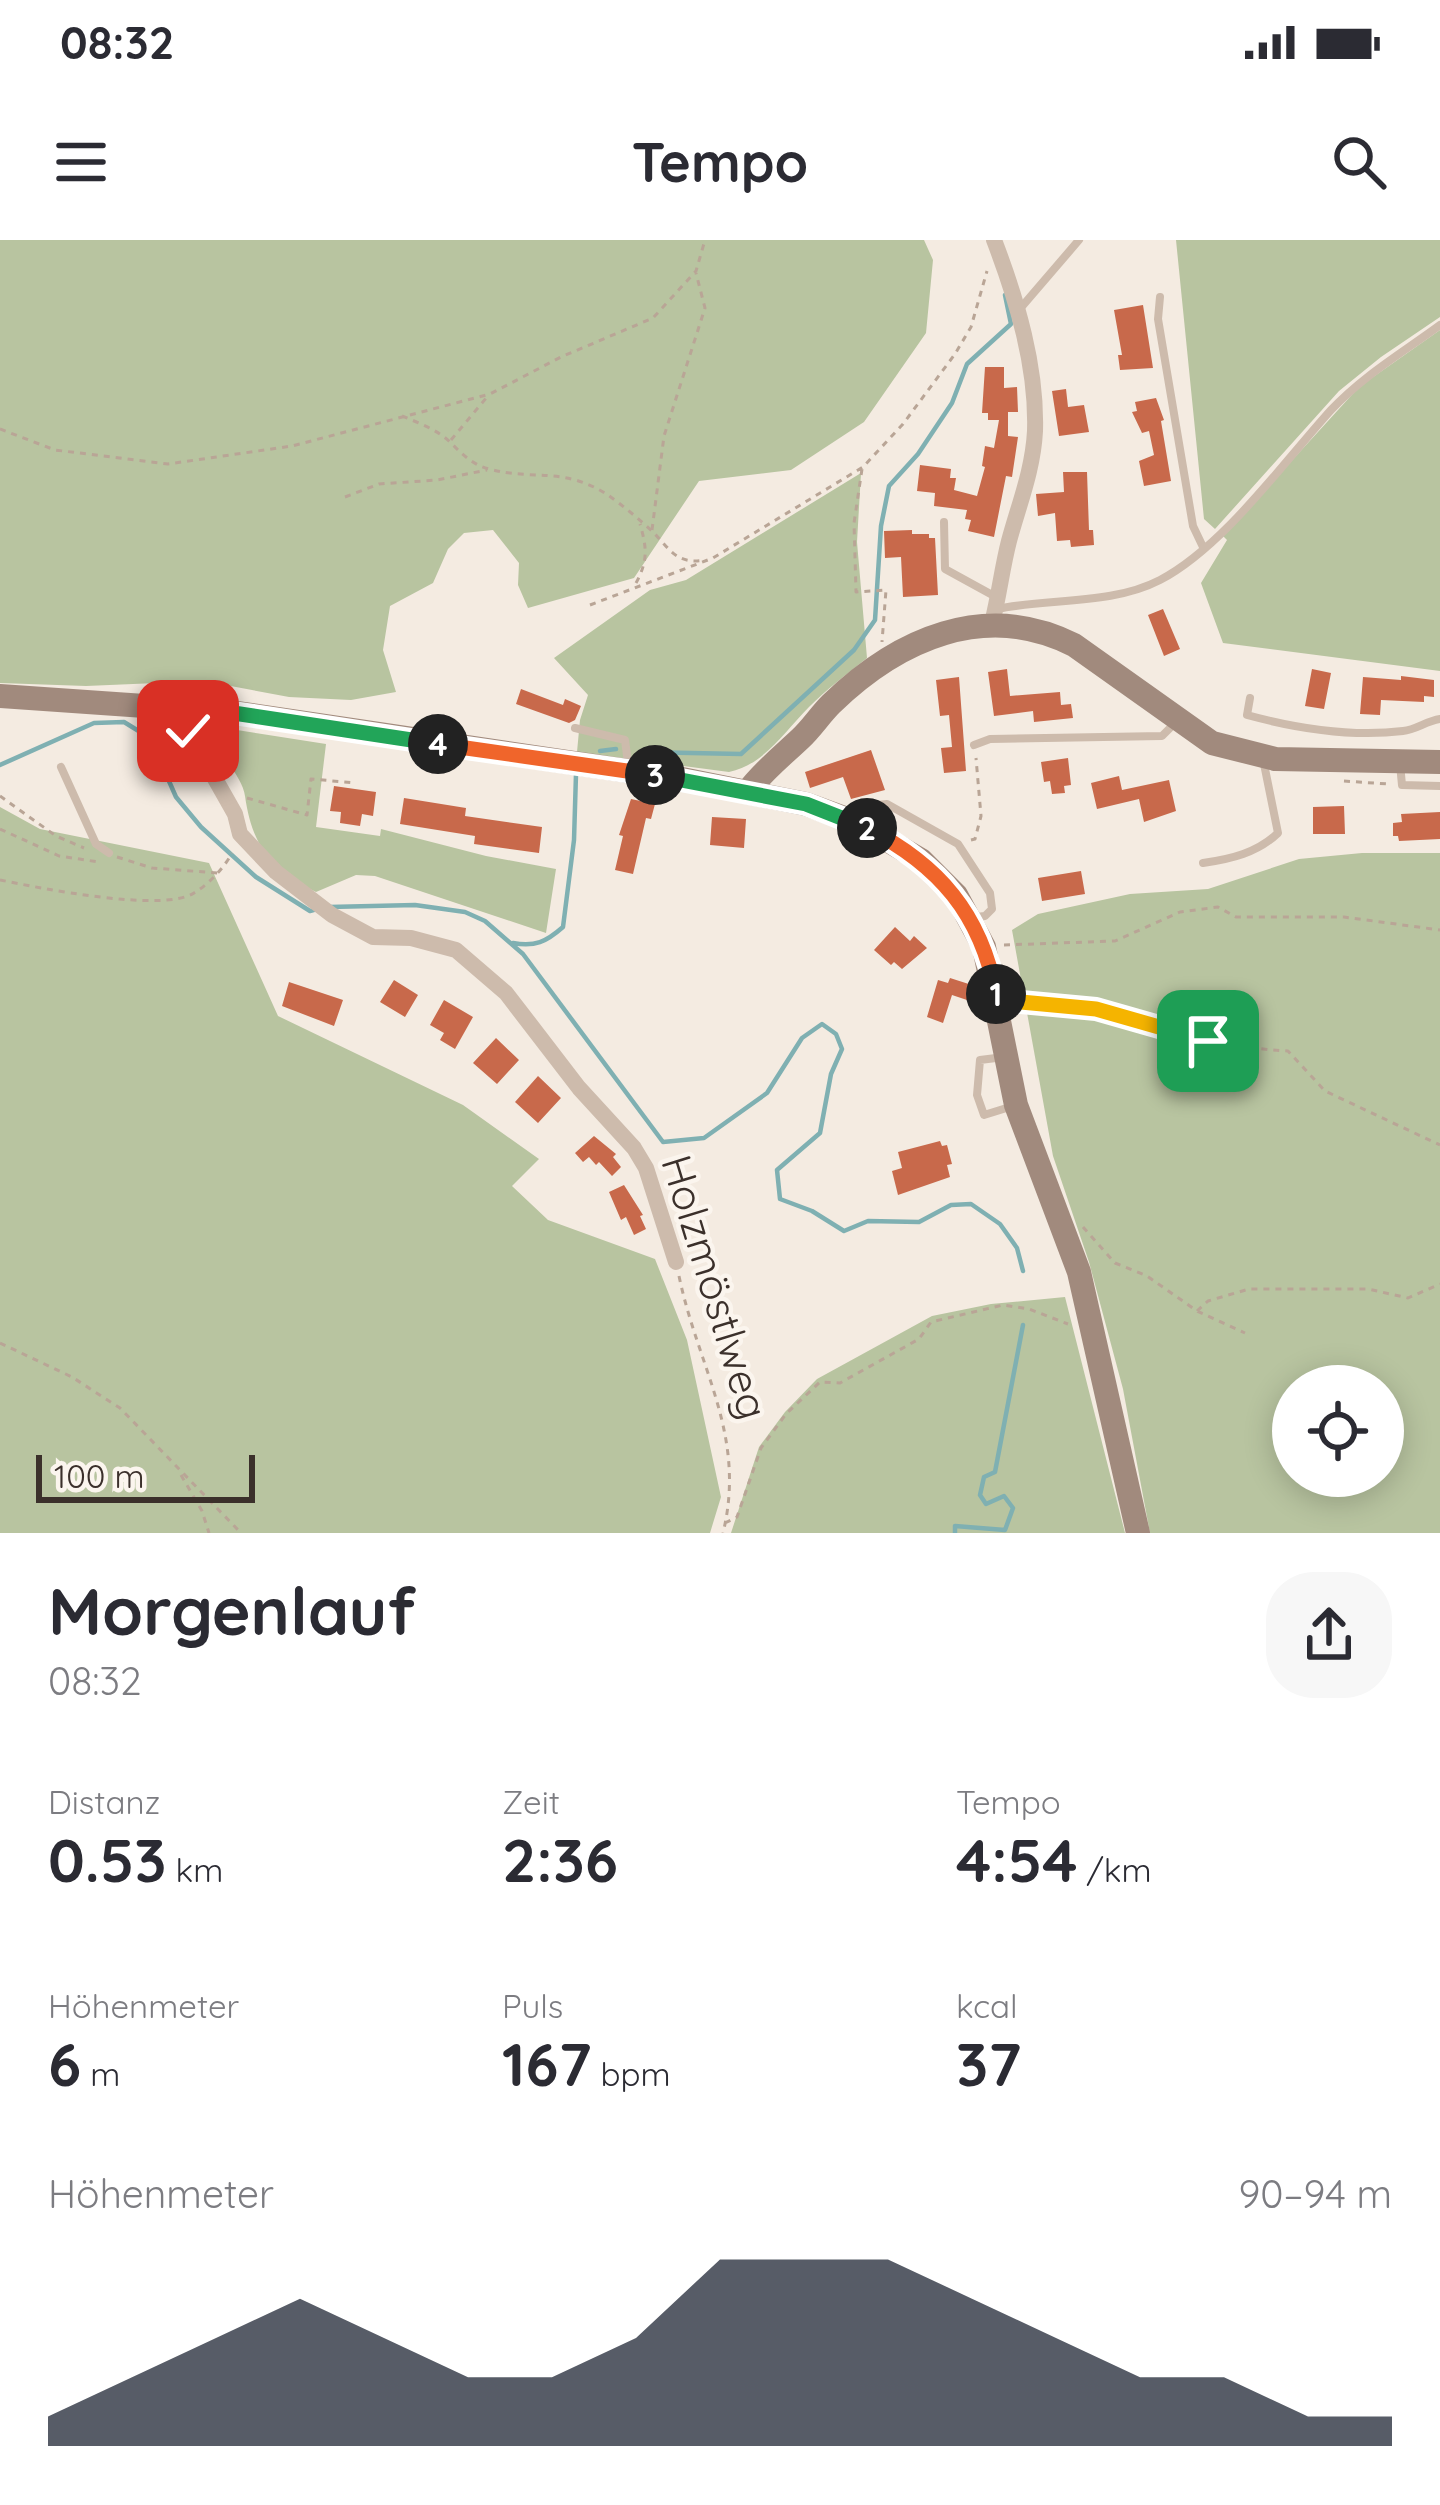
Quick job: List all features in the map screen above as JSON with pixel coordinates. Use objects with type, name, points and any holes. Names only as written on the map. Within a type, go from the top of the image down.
[{"type":"main road","points":[[748,791],[829,706],[883,661],[995,610],[1074,645],[1212,743],[1262,756],[1340,763],[1440,762]]},
{"type":"main road","points":[[0,696],[182,707],[748,791],[858,824],[931,868],[971,918],[984,947],[1016,1105],[1064,1229],[1094,1328],[1138,1533]]},
{"type":"main road","points":[[781,798],[798,741]]},
{"type":"street","points":[[995,610],[1035,435],[1034,397],[1018,311],[997,248]]},
{"type":"street","name":"Holzmöstlweg","points":[[182,707],[188,731],[227,800],[240,835],[276,872],[332,915],[374,937],[411,938],[456,950],[506,993],[579,1088],[634,1148],[646,1168],[676,1262]]},
{"type":"lane","points":[[1018,311],[1079,240]]},
{"type":"lane","points":[[1160,297],[1158,319],[1193,526],[1203,547]]},
{"type":"lane","points":[[944,521],[942,561],[946,569],[995,610],[1126,592],[1160,580],[1203,547],[1362,379],[1440,325]]},
{"type":"lane","points":[[1250,698],[1247,715],[1342,731],[1408,731],[1440,719]]},
{"type":"lane","points":[[974,745],[990,739],[1162,736],[1177,721]]},
{"type":"lane","points":[[574,728],[626,740],[627,771]]},
{"type":"lane","points":[[1203,863],[1246,853],[1278,833],[1262,756]]},
{"type":"lane","points":[[1400,763],[1402,785],[1440,786]]},
{"type":"lane","points":[[61,767],[96,844],[109,853]]},
{"type":"lane","points":[[858,824],[868,806],[887,804],[958,844],[990,893],[992,908],[985,916],[971,918]]},
{"type":"lane","points":[[1006,1057],[980,1060],[977,1095],[984,1115],[1016,1105]]},
{"type":"path","points":[[0,429],[55,449],[168,464],[292,446],[490,394],[653,318],[696,272],[705,240]]},
{"type":"path","points":[[590,605],[713,558],[862,467],[903,424],[955,354],[970,327],[997,248]]},
{"type":"path","points":[[652,532],[664,436],[706,308],[696,272]]},
{"type":"path","points":[[450,442],[490,394]]},
{"type":"path","points":[[399,415],[425,425],[460,455],[488,470]]},
{"type":"path","points":[[862,467],[857,481],[856,592],[886,590],[883,661]]},
{"type":"path","points":[[344,497],[379,484],[437,481],[488,470],[563,475],[607,495],[652,532],[671,555],[684,561],[713,558]]},
{"type":"path","points":[[635,585],[647,550],[640,523]]},
{"type":"path","points":[[958,844],[975,839],[981,816],[974,745]]},
{"type":"path","points":[[227,800],[253,798],[307,815],[311,778],[356,783]]},
{"type":"path","points":[[0,796],[56,836],[94,852]]},
{"type":"path","points":[[0,829],[59,856],[218,873]]},
{"type":"path","points":[[0,880],[97,897],[164,901],[192,896],[227,863],[236,847]]},
{"type":"path","points":[[984,947],[1115,941],[1180,912],[1218,908],[1236,917],[1344,917],[1440,930]]},
{"type":"path","points":[[996,994],[1021,1002],[1096,1009],[1243,1049],[1288,1052],[1325,1091],[1440,1144]]},
{"type":"path","points":[[1064,1229],[1084,1227],[1115,1264],[1147,1276],[1196,1311],[1245,1333]]},
{"type":"path","name":"Holzmöstlweg","points":[[676,1262],[722,1417],[733,1473],[723,1533]]},
{"type":"path","points":[[1196,1311],[1208,1301],[1250,1289],[1368,1289],[1408,1298],[1440,1284]]},
{"type":"path","points":[[725,1523],[737,1517],[761,1448],[786,1414],[820,1382],[840,1383],[919,1339],[931,1322],[1003,1305],[1094,1328]]},
{"type":"path","points":[[0,1343],[72,1377],[120,1408],[242,1533]]},
{"type":"path","points":[[177,1468],[209,1533]]},
{"type":"green space","points":[[0,240],[924,240],[933,260],[926,333],[864,422],[791,470],[699,481],[634,578],[528,608],[518,585],[519,563],[493,530],[464,533],[448,549],[433,583],[390,606],[383,650],[396,692],[351,700],[289,697],[204,681],[86,686],[0,683]]},
{"type":"green space","points":[[1176,240],[1440,240],[1440,317],[1339,391],[1215,529],[1204,519]]},
{"type":"green space","points":[[1440,330],[1440,671],[1223,643],[1201,583],[1227,540],[1223,536],[1359,387]]},
{"type":"green space","points":[[861,473],[857,542],[867,658],[816,700],[763,755],[742,768],[729,772],[577,752],[588,695],[554,658],[650,590],[686,580]]},
{"type":"green space","points":[[214,729],[326,744],[316,827],[380,836],[381,829],[556,869],[546,933],[375,876],[356,875],[316,892],[300,883],[275,864],[258,842],[241,783],[215,746],[222,741]]},
{"type":"green space","points":[[0,807],[40,829],[209,863],[278,1016],[463,1105],[539,1159],[512,1186],[548,1220],[655,1259],[687,1340],[721,1497],[710,1533],[0,1533]]},
{"type":"green space","points":[[1440,853],[1440,1533],[1150,1533],[1123,1389],[1089,1262],[1053,1156],[1012,930],[1038,914],[1130,894],[1208,889],[1299,859]]},
{"type":"green space","points":[[1065,1297],[1125,1533],[731,1533],[759,1447],[817,1379],[932,1316]]},
{"type":"building","points":[[1143,305],[1153,368],[1120,370],[1114,310]]},
{"type":"building","points":[[985,367],[1004,367],[1004,388],[1017,387],[1018,412],[1008,412],[1008,436],[1018,437],[1012,477],[1006,476],[994,537],[968,531],[967,510],[934,506],[935,493],[917,491],[920,465],[951,469],[950,478],[956,478],[954,490],[977,496],[985,446],[994,448],[999,420],[988,420],[988,413],[982,413]]},
{"type":"building","points":[[1066,389],[1068,407],[1084,405],[1089,432],[1059,436],[1052,391]]},
{"type":"building","points":[[1156,398],[1164,420],[1171,481],[1144,486],[1139,461],[1154,455],[1149,431],[1142,433],[1132,412],[1137,411],[1135,402]]},
{"type":"building","points":[[1063,472],[1087,472],[1094,545],[1071,547],[1070,540],[1057,541],[1055,513],[1038,516],[1036,494],[1064,492]]},
{"type":"building","points":[[912,530],[912,534],[935,538],[938,595],[903,597],[901,557],[885,558],[884,531]]},
{"type":"building","points":[[1163,609],[1180,649],[1164,656],[1148,615]]},
{"type":"building","points":[[1007,669],[1010,696],[1060,692],[1061,705],[1071,704],[1073,718],[1034,722],[1033,711],[994,716],[988,672]]},
{"type":"building","points":[[1312,669],[1331,673],[1324,709],[1305,706]]},
{"type":"building","points":[[1401,676],[1434,680],[1434,697],[1424,696],[1424,702],[1381,700],[1380,715],[1360,714],[1363,677],[1401,680]]},
{"type":"building","points":[[959,677],[966,771],[944,773],[941,748],[952,747],[949,715],[940,716],[936,680]]},
{"type":"building","points":[[521,689],[563,705],[565,699],[581,706],[569,723],[516,704]]},
{"type":"building","points":[[871,750],[885,790],[851,799],[843,777],[810,788],[805,772]]},
{"type":"building","points":[[1068,758],[1071,785],[1064,786],[1065,793],[1052,794],[1050,781],[1044,782],[1041,762]]},
{"type":"building","points":[[1119,776],[1122,790],[1169,780],[1176,811],[1144,822],[1139,799],[1097,809],[1091,783]]},
{"type":"building","points":[[334,786],[376,792],[373,816],[362,814],[360,826],[340,823],[341,812],[330,811]]},
{"type":"building","points":[[404,798],[466,808],[465,816],[542,827],[539,853],[474,844],[475,836],[400,824]]},
{"type":"building","points":[[631,799],[655,804],[651,819],[646,818],[633,874],[615,870],[623,836],[619,835]]},
{"type":"building","points":[[1344,806],[1345,834],[1313,834],[1313,807]]},
{"type":"building","points":[[1440,812],[1440,839],[1399,841],[1393,836],[1393,823],[1402,822],[1401,814]]},
{"type":"building","points":[[712,817],[746,819],[744,848],[710,845]]},
{"type":"building","points":[[1081,871],[1085,894],[1042,901],[1038,878]]},
{"type":"building","points":[[895,927],[927,948],[902,969],[874,950]]},
{"type":"building","points":[[950,978],[975,986],[973,1002],[952,995],[943,1023],[927,1017],[938,980],[948,983]]},
{"type":"building","points":[[394,980],[418,995],[405,1017],[380,1002]]},
{"type":"building","points":[[289,982],[343,1000],[334,1026],[282,1006]]},
{"type":"building","points":[[444,1000],[473,1017],[455,1049],[440,1040],[444,1033],[430,1025]]},
{"type":"building","points":[[496,1038],[519,1060],[497,1084],[473,1063]]},
{"type":"building","points":[[538,1076],[561,1098],[538,1123],[515,1102]]},
{"type":"building","points":[[594,1136],[616,1154],[613,1157],[621,1167],[612,1176],[599,1162],[596,1165],[589,1157],[583,1162],[575,1153]]},
{"type":"building","points":[[940,1141],[947,1145],[950,1177],[898,1195],[892,1171],[902,1168],[898,1152]]},
{"type":"building","points":[[624,1185],[646,1229],[634,1235],[626,1217],[621,1220],[609,1192]]},
{"type":"waterway","points":[[641,752],[741,754],[854,650],[875,620],[881,526],[889,486],[918,454],[952,403],[967,364],[1011,324],[1005,295]]},
{"type":"waterway","points":[[0,765],[94,723],[124,722],[150,738],[176,797],[201,827],[256,877],[310,911],[317,909]]},
{"type":"waterway","points":[[600,751],[616,749]]},
{"type":"waterway","points":[[513,943],[540,942],[563,927],[576,774]]},
{"type":"waterway","points":[[329,907],[415,905],[465,912],[485,921],[523,954],[663,1142],[704,1138],[767,1093],[802,1038],[822,1024],[836,1034],[842,1049],[831,1074],[820,1133],[777,1170],[780,1199],[844,1231],[868,1221],[919,1222],[951,1205],[971,1204],[1000,1224],[1017,1248],[1023,1271]]},
{"type":"waterway","points":[[955,1533],[955,1526],[1005,1530],[1013,1508],[1004,1496],[986,1504],[980,1495],[984,1477],[995,1472],[1023,1325]]},
{"type":"route","points":[[188,731],[182,707],[656,775],[806,804],[910,852],[945,882],[980,935],[996,994],[1021,1002],[1096,1009],[1208,1041]]}]
